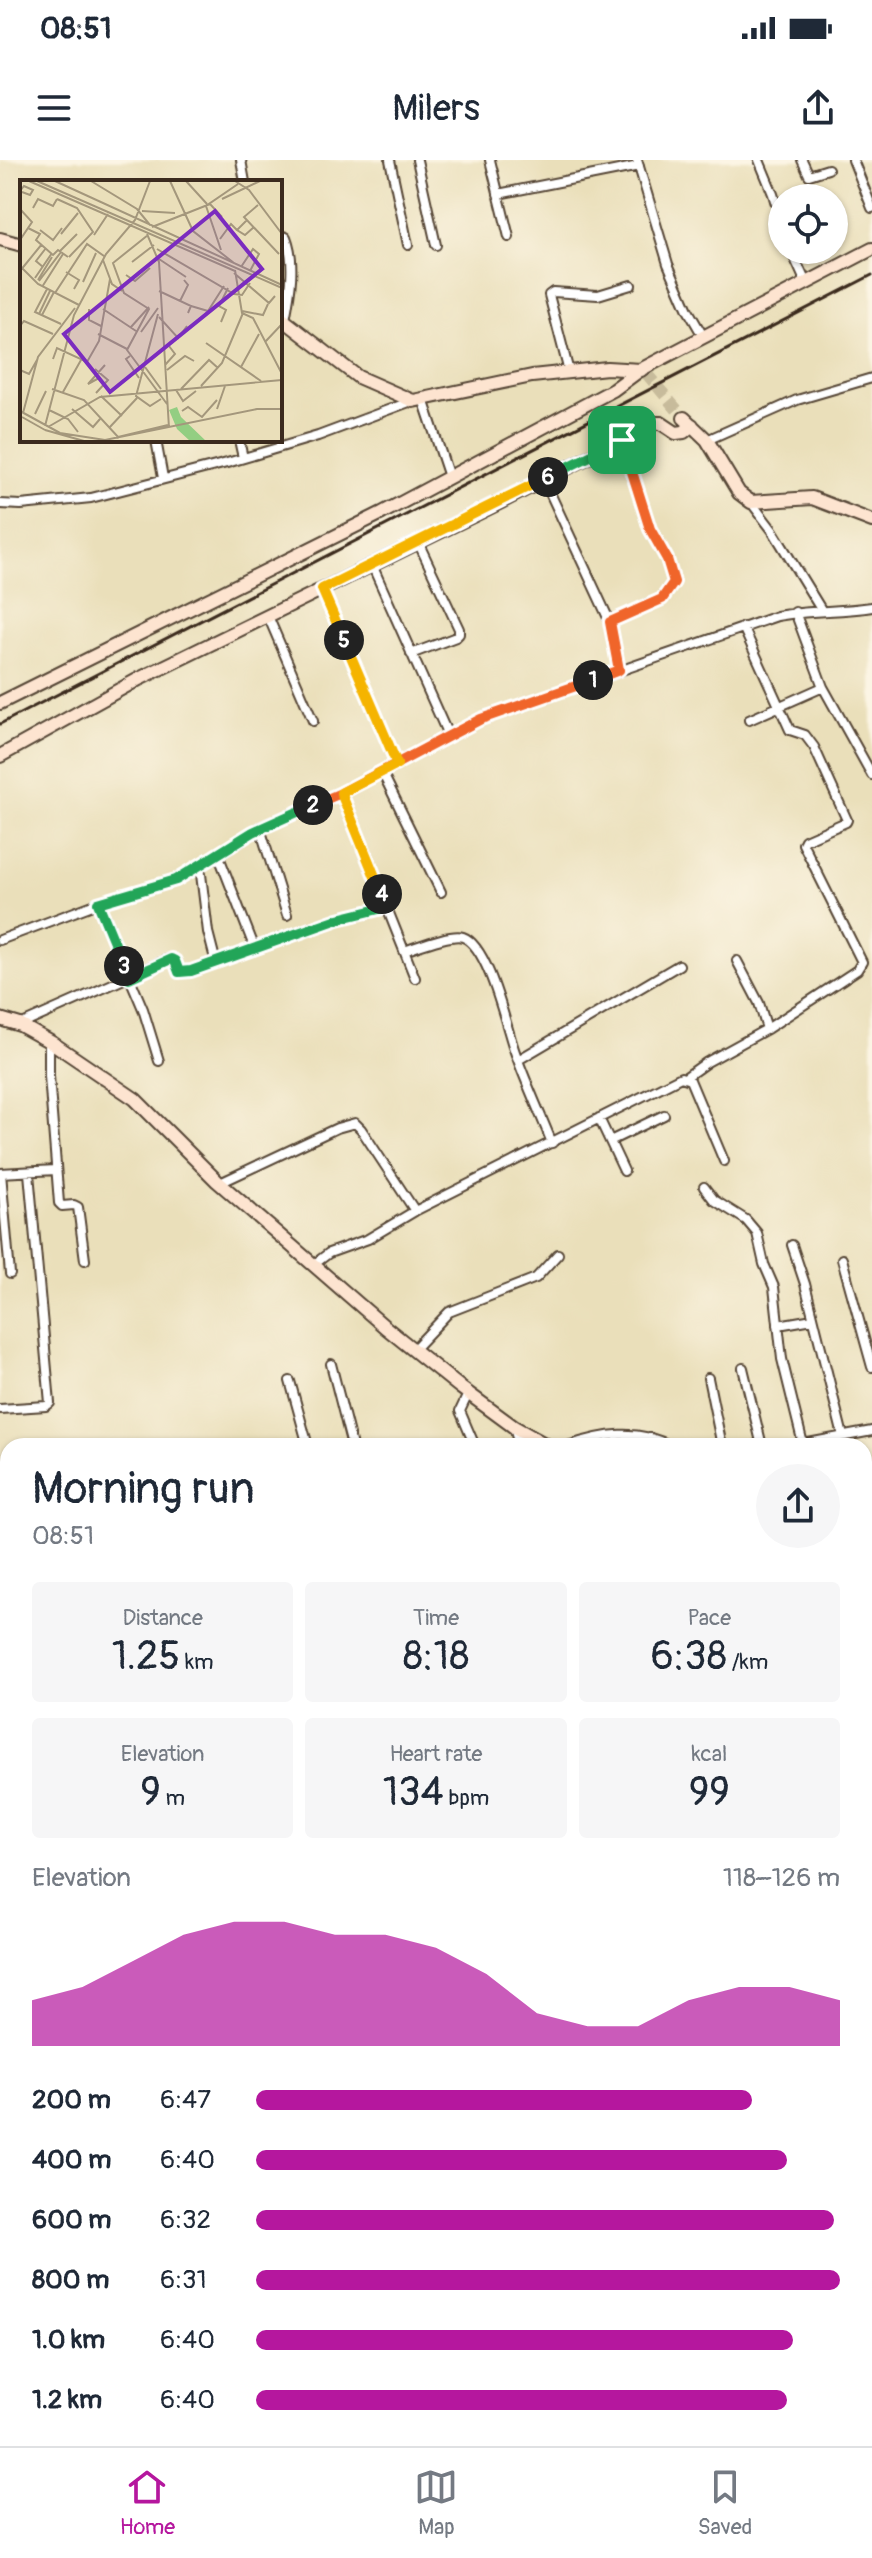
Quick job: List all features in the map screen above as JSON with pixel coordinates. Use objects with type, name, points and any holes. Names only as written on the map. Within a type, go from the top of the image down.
[{"type":"street","points":[[241,160],[245,180]]},
{"type":"street","points":[[390,160],[408,245]]},
{"type":"street","points":[[417,160],[436,245]]},
{"type":"street","points":[[490,160],[509,237]]},
{"type":"street","points":[[759,160],[769,184]]},
{"type":"street","points":[[802,160],[809,175],[828,169]]},
{"type":"street","points":[[853,160],[872,208]]},
{"type":"street","points":[[498,194],[638,163],[668,264],[703,336]]},
{"type":"street","points":[[282,236],[286,237],[290,254],[290,294],[282,319],[358,377],[418,400],[449,477]]},
{"type":"street","points":[[0,239],[20,244]]},
{"type":"street","points":[[0,703],[449,477],[613,390],[703,336],[872,249]]},
{"type":"street","points":[[797,264],[806,283]]},
{"type":"street","points":[[569,372],[549,295],[553,292],[598,295],[631,285]]},
{"type":"street","points":[[0,504],[91,498],[318,436],[418,400],[532,376],[607,368],[643,372]]},
{"type":"street","points":[[707,440],[797,400],[870,378],[872,392]]},
{"type":"street","points":[[0,756],[139,679],[655,423],[661,423],[676,433],[684,432],[688,421],[707,440],[739,493],[751,502],[792,560],[822,611]]},
{"type":"street","points":[[610,622],[662,599],[674,582],[667,559],[650,529],[622,440]]},
{"type":"street","points":[[156,442],[163,478]]},
{"type":"street","points":[[239,442],[243,458]]},
{"type":"street","points":[[544,480],[610,622],[619,670]]},
{"type":"street","points":[[751,502],[812,498],[872,521]]},
{"type":"street","points":[[411,654],[456,637],[459,629],[418,542]]},
{"type":"street","points":[[372,565],[448,735]]},
{"type":"street","points":[[322,589],[397,764]]},
{"type":"street","points":[[0,940],[98,903],[162,886],[260,828],[341,793],[481,719],[743,627],[795,612],[850,611],[872,607]]},
{"type":"street","points":[[795,612],[823,687],[872,775]]},
{"type":"street","points":[[268,616],[313,721]]},
{"type":"street","points":[[313,1265],[329,1253],[368,1239],[415,1211],[686,1077],[857,970],[862,962],[803,844],[805,840],[847,820],[814,747],[805,735],[790,730],[743,627]]},
{"type":"street","points":[[749,720],[823,687]]},
{"type":"street","points":[[382,772],[441,892]]},
{"type":"street","points":[[341,793],[415,978]]},
{"type":"street","points":[[260,828],[287,915]]},
{"type":"street","points":[[218,854],[255,949]]},
{"type":"street","points":[[200,866],[208,932],[216,963]]},
{"type":"street","points":[[98,903],[143,1009],[159,1061]]},
{"type":"street","points":[[20,1025],[171,959],[180,972],[191,971],[338,919],[387,907]]},
{"type":"street","points":[[404,951],[458,936],[468,939],[488,970],[518,1060],[552,1143]]},
{"type":"street","points":[[737,961],[759,1003],[767,1029]]},
{"type":"street","points":[[518,1060],[679,965]]},
{"type":"street","points":[[0,1019],[20,1025],[49,1041],[135,1099],[220,1183],[313,1265],[468,1394],[534,1438]]},
{"type":"street","points":[[49,1041],[60,1204],[78,1207],[85,1260]]},
{"type":"street","points":[[686,1077],[690,1080],[724,1161]]},
{"type":"street","points":[[610,1141],[664,1115]]},
{"type":"street","points":[[599,1118],[624,1171]]},
{"type":"street","points":[[220,1183],[337,1128],[355,1123],[415,1211]]},
{"type":"street","points":[[10,1274],[0,1173],[56,1170]]},
{"type":"street","points":[[0,1409],[46,1406],[50,1403],[29,1173]]},
{"type":"street","points":[[704,1187],[714,1200],[746,1220],[757,1233],[764,1264],[774,1287],[785,1373],[805,1438]]},
{"type":"street","points":[[792,1245],[843,1436]]},
{"type":"street","points":[[413,1350],[449,1312],[536,1278],[558,1254]]},
{"type":"street","points":[[842,1259],[872,1367]]},
{"type":"street","points":[[778,1325],[813,1319]]},
{"type":"street","points":[[331,1364],[350,1438]]},
{"type":"street","points":[[743,1368],[760,1438]]},
{"type":"street","points":[[708,1378],[720,1438]]},
{"type":"street","points":[[290,1381],[306,1438]]},
{"type":"street","points":[[468,1394],[460,1411],[472,1438]]},
{"type":"street","points":[[514,1427],[517,1438]]},
{"type":"street","points":[[835,1438],[872,1431]]},
{"type":"street","points":[[598,1438],[617,1433],[650,1438]]},
{"type":"tunnel","points":[[646,373],[684,418]]},
{"type":"railway","points":[[0,724],[872,275]]},
{"type":"route","points":[[622,440],[322,589],[397,764],[382,772],[341,793],[387,907],[338,919],[191,971],[179,972],[171,959],[129,978],[98,903],[176,880],[260,828],[341,793],[397,764],[448,735],[481,719],[619,670],[610,622],[662,599],[674,582],[667,559],[650,529],[622,440]]}]
